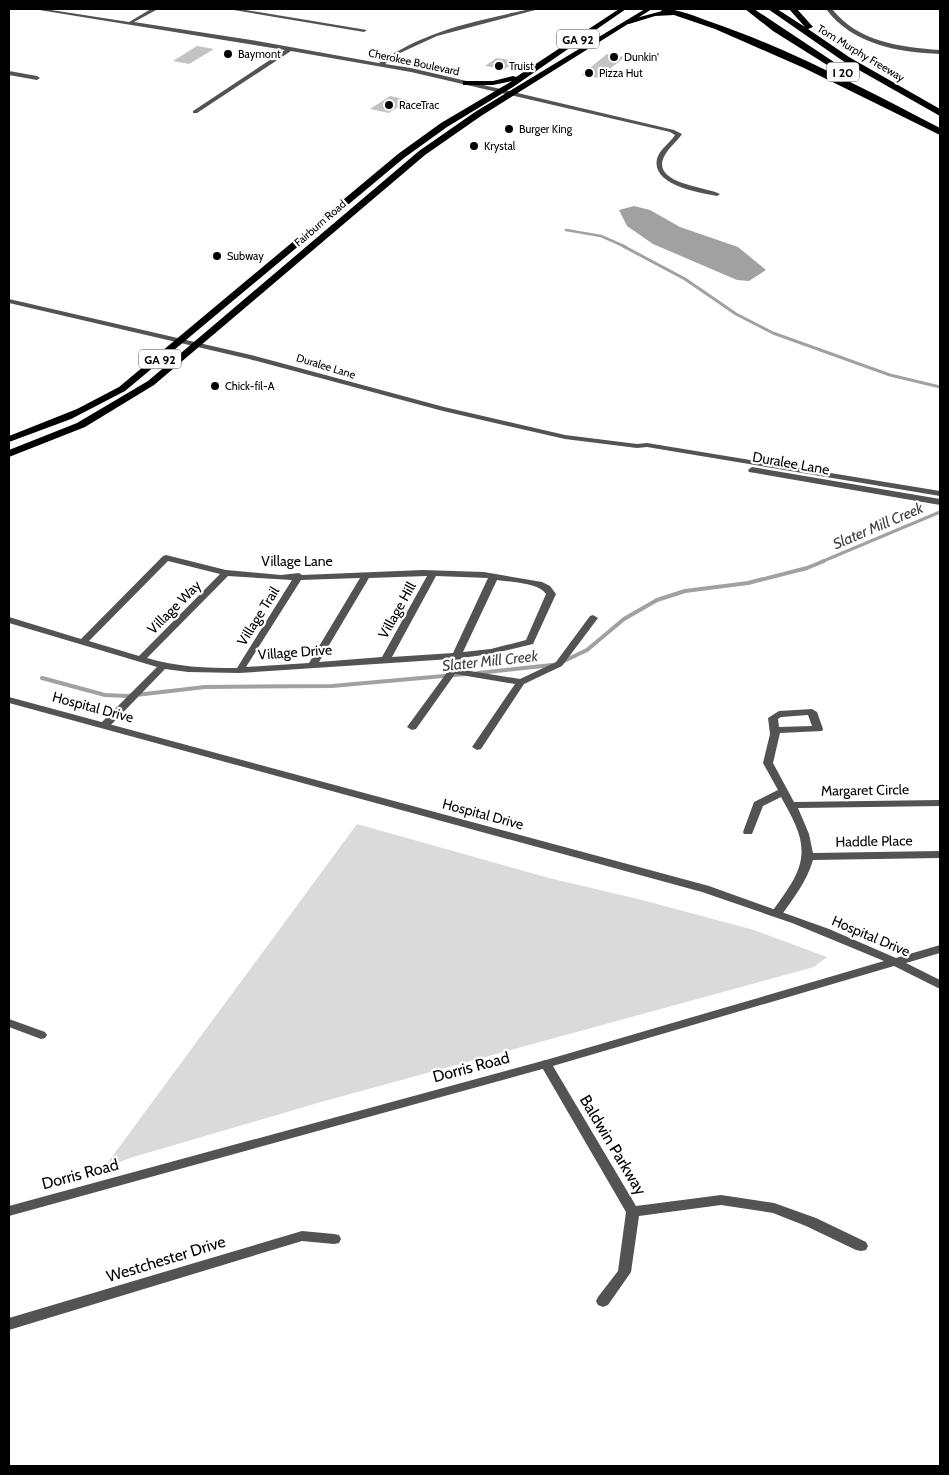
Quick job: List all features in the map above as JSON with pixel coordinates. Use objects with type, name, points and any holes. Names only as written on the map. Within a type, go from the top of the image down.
[{"type":"highway","points":[[664,9],[725,30],[847,84],[940,131]]},
{"type":"highway","name":"Tom Murphy Freeway","points":[[749,9],[812,53],[940,131]]},
{"type":"highway","name":"Tom Murphy Freeway","points":[[772,9],[846,58],[940,113]]},
{"type":"highway","points":[[793,9],[807,25],[846,58]]},
{"type":"highway","points":[[628,21],[655,14],[679,14]]},
{"type":"main road","name":"Fairburn Road","points":[[9,439],[98,404],[122,389],[293,248],[354,193],[444,125],[528,73],[623,9]]},
{"type":"main road","name":"Fairburn Road","points":[[9,454],[81,425],[151,383],[400,171],[457,128],[649,9]]},
{"type":"main road","points":[[466,83],[493,83],[528,73]]},
{"type":"street","name":"Cherokee Boulevard","points":[[36,9],[131,22],[404,68],[679,134],[660,158],[660,166],[667,178],[677,185],[717,194]]},
{"type":"street","points":[[131,22],[154,9]]},
{"type":"street","points":[[231,9],[364,30]]},
{"type":"street","points":[[381,64],[395,53],[432,36],[536,9]]},
{"type":"street","points":[[829,9],[834,18],[844,26],[872,39],[913,49],[940,52]]},
{"type":"street","points":[[194,112],[290,49]]},
{"type":"street","points":[[395,53],[393,62],[404,68]]},
{"type":"street","points":[[364,61],[389,58]]},
{"type":"street","points":[[9,73],[37,78]]},
{"type":"street","name":"Duralee Lane","points":[[9,301],[183,340],[433,407],[565,437],[637,446],[647,445],[940,494]]},
{"type":"street","name":"Duralee Lane","points":[[637,446],[646,451],[940,502]]},
{"type":"street","name":"Village Lane","points":[[83,642],[166,558],[226,573],[281,578],[433,573],[494,576],[539,584],[547,588]]},
{"type":"street","name":"Village Way","points":[[140,660],[226,573]]},
{"type":"street","name":"Village Hill","points":[[385,660],[433,573]]},
{"type":"street","points":[[312,665],[367,574]]},
{"type":"street","name":"Village Trail","points":[[240,670],[299,576]]},
{"type":"street","points":[[412,727],[453,671],[457,654],[494,576]]},
{"type":"street","name":"Village Drive","points":[[9,620],[163,666],[186,670],[240,670],[501,650],[530,642],[551,594],[547,588]]},
{"type":"street","points":[[477,747],[521,682],[559,664],[594,618]]},
{"type":"street","points":[[106,726],[163,666]]},
{"type":"street","points":[[453,671],[521,682]]},
{"type":"street","name":"Hospital Drive","points":[[9,700],[705,890],[777,913],[898,962],[940,985]]},
{"type":"street","points":[[775,730],[768,763],[791,805],[807,844],[808,857],[795,887],[777,913]]},
{"type":"street","points":[[748,832],[758,804],[783,792]]},
{"type":"street","name":"Margaret Circle","points":[[791,805],[940,803]]},
{"type":"street","name":"Haddle Place","points":[[808,857],[940,855]]},
{"type":"street","name":"Dorris Road","points":[[9,1211],[546,1064],[940,949]]},
{"type":"street","points":[[9,1023],[41,1036]]},
{"type":"street","name":"Baldwin Parkway","points":[[546,1064],[633,1212],[624,1272],[603,1301]]},
{"type":"street","points":[[633,1212],[721,1200],[774,1208],[811,1222],[861,1246]]},
{"type":"street","name":"Westchester Drive","points":[[9,1324],[302,1236],[334,1239]]},
{"type":"shaded area","points":[[634,206],[650,210],[680,227],[738,247],[766,270],[749,281],[737,280],[653,244],[627,226],[619,210]]},
{"type":"shaded area","points":[[357,824],[549,878],[642,900],[754,930],[827,957],[814,967],[321,1102],[130,1158],[103,1169]]},
{"type":"building","points":[[197,46],[214,49],[189,64],[173,61]]},
{"type":"building","points":[[607,54],[625,57],[598,78],[581,75]]},
{"type":"building","name":"Truist","points":[[496,58],[516,61],[505,69],[485,66]]},
{"type":"building","name":"RaceTrac","points":[[390,96],[408,100],[389,113],[370,109]]},
{"type":"waterway","points":[[566,230],[601,236],[626,247]]},
{"type":"waterway","points":[[623,246],[685,279],[736,314],[773,333],[890,375],[940,387]]},
{"type":"waterway","name":"Slater Mill Creek","points":[[821,562],[940,512]]},
{"type":"waterway","name":"Slater Mill Creek","points":[[564,661],[587,650],[624,619],[657,600],[685,591],[748,583],[807,568],[824,561]]},
{"type":"waterway","name":"Slater Mill Creek","points":[[478,673],[552,665]]},
{"type":"waterway","name":"Slater Mill Creek","points":[[42,678],[105,695],[127,696],[205,687],[332,686],[466,674]]},
{"type":"place","name":"Baymont","points":[[228,54]]},
{"type":"place","name":"Dunkin'","points":[[614,57]]},
{"type":"place","name":"Truist","points":[[499,66]]},
{"type":"place","name":"Pizza Hut","points":[[589,73]]},
{"type":"place","name":"RaceTrac","points":[[389,105]]},
{"type":"place","name":"Burger King","points":[[509,129]]},
{"type":"place","name":"Krystal","points":[[474,146]]},
{"type":"place","name":"Subway","points":[[217,256]]},
{"type":"place","name":"Chick-fil-A","points":[[215,386]]}]
